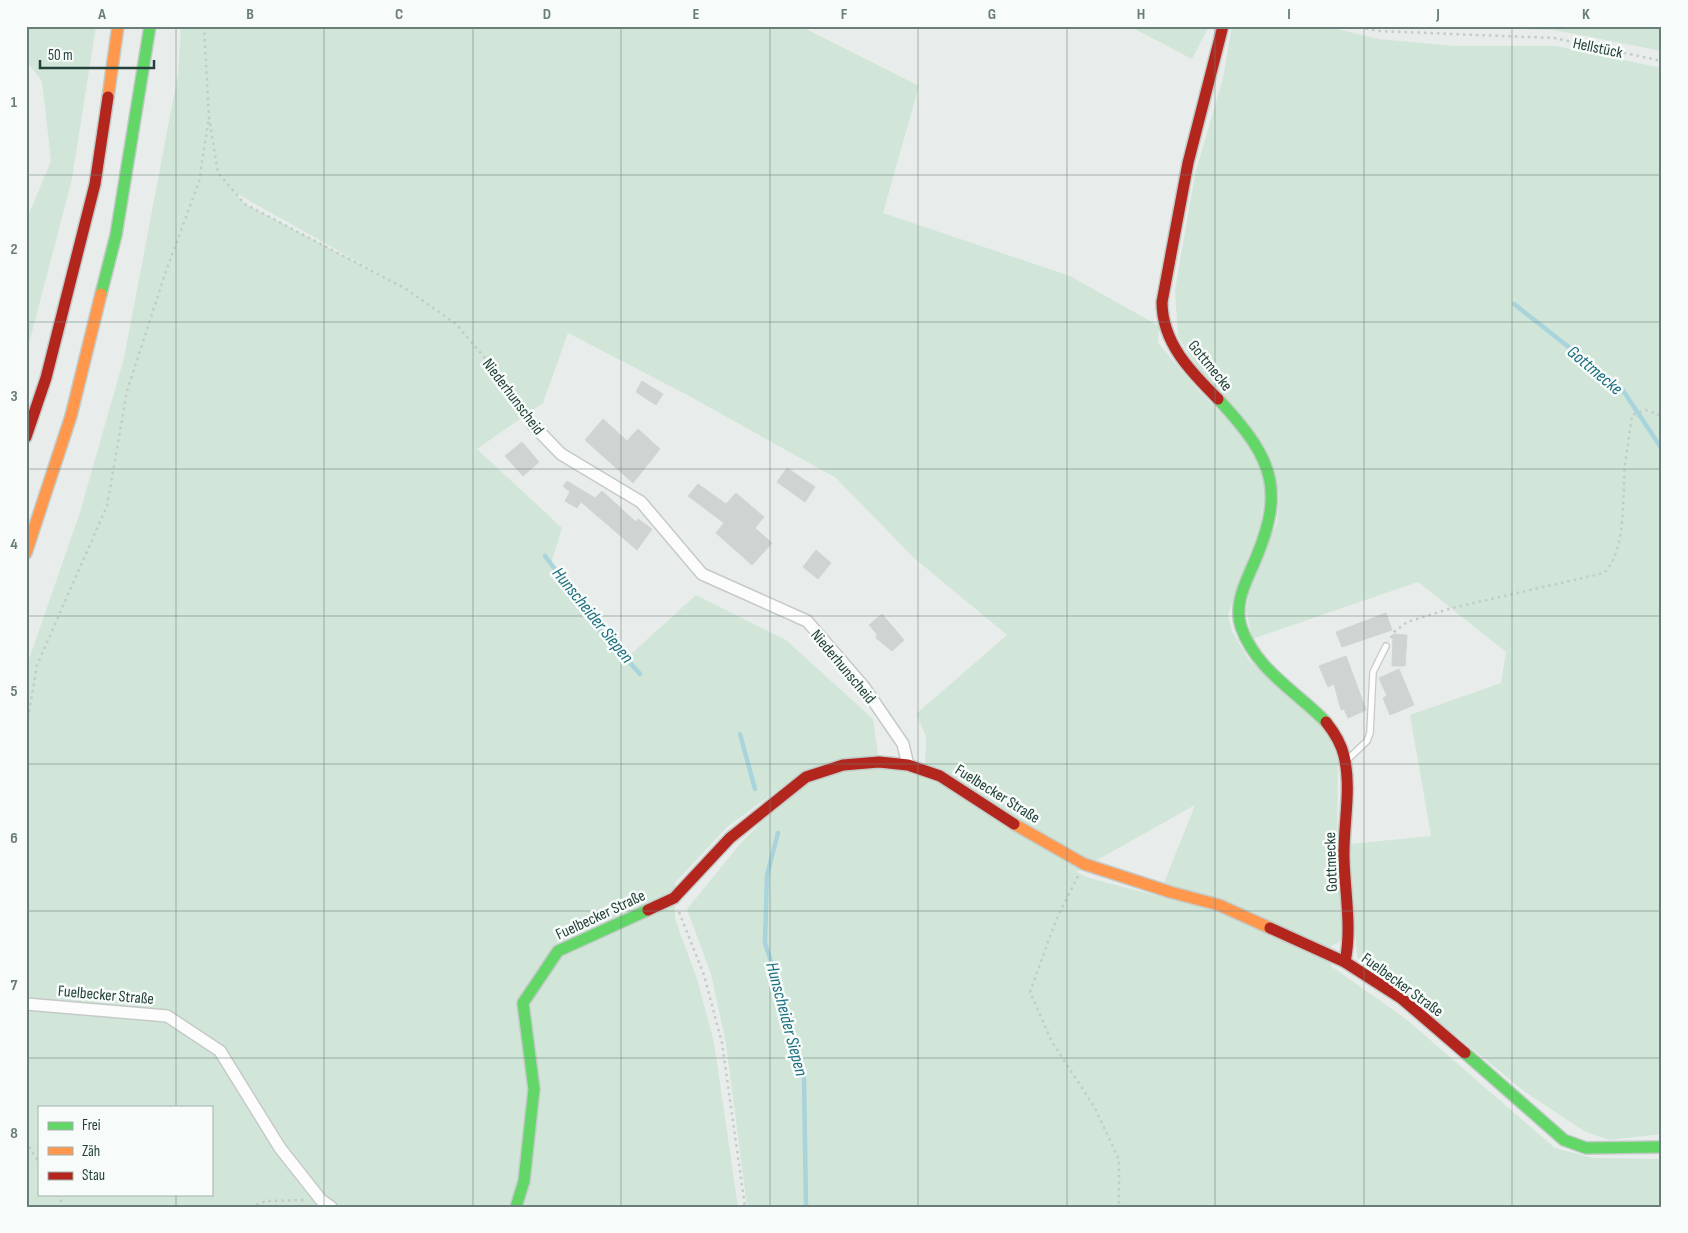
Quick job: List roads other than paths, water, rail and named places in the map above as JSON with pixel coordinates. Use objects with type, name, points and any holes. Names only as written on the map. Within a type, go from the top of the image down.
[{"type":"main road","points":[[26,437],[46,378],[95,184],[118,26]]},
{"type":"main road","points":[[26,553],[71,416],[116,235],[150,26]]},
{"type":"main road","name":"Gottmecke","points":[[1223,26],[1184,174],[1162,308],[1171,341],[1201,384],[1245,427],[1268,471],[1272,492],[1268,530],[1236,610],[1240,625],[1258,660],[1318,712],[1342,745],[1346,761],[1344,858],[1349,942],[1345,962]]},
{"type":"main road","name":"Fuelbecker Straße","points":[[516,1207],[524,1181],[534,1090],[523,1003],[558,951],[674,898],[730,838],[806,777],[843,765],[879,762],[908,765],[940,776],[1005,819],[1084,864],[1170,892],[1219,904],[1345,962],[1400,998],[1564,1140],[1586,1148],[1662,1146]]},
{"type":"street","name":"Niederhunscheid","points":[[533,425],[560,454],[641,502],[702,574],[807,621],[864,687],[903,744],[908,765]]},
{"type":"street","name":"Fuelbecker Straße","points":[[26,1004],[167,1016],[220,1051],[280,1148],[321,1200],[331,1207]]},
{"type":"lane","points":[[1346,761],[1367,741],[1370,733],[1373,672],[1386,646]]},
{"type":"waterway","name":"Gottmecke","points":[[1514,304],[1622,389],[1662,449]]},
{"type":"waterway","name":"Hunscheider Siepen","points":[[545,556],[600,629],[640,674]]},
{"type":"waterway","name":"Hunscheider Siepen","points":[[740,734],[755,789]]},
{"type":"waterway","name":"Hunscheider Siepen","points":[[778,833],[767,875],[765,943],[792,1026],[804,1079],[806,1207]]}]
